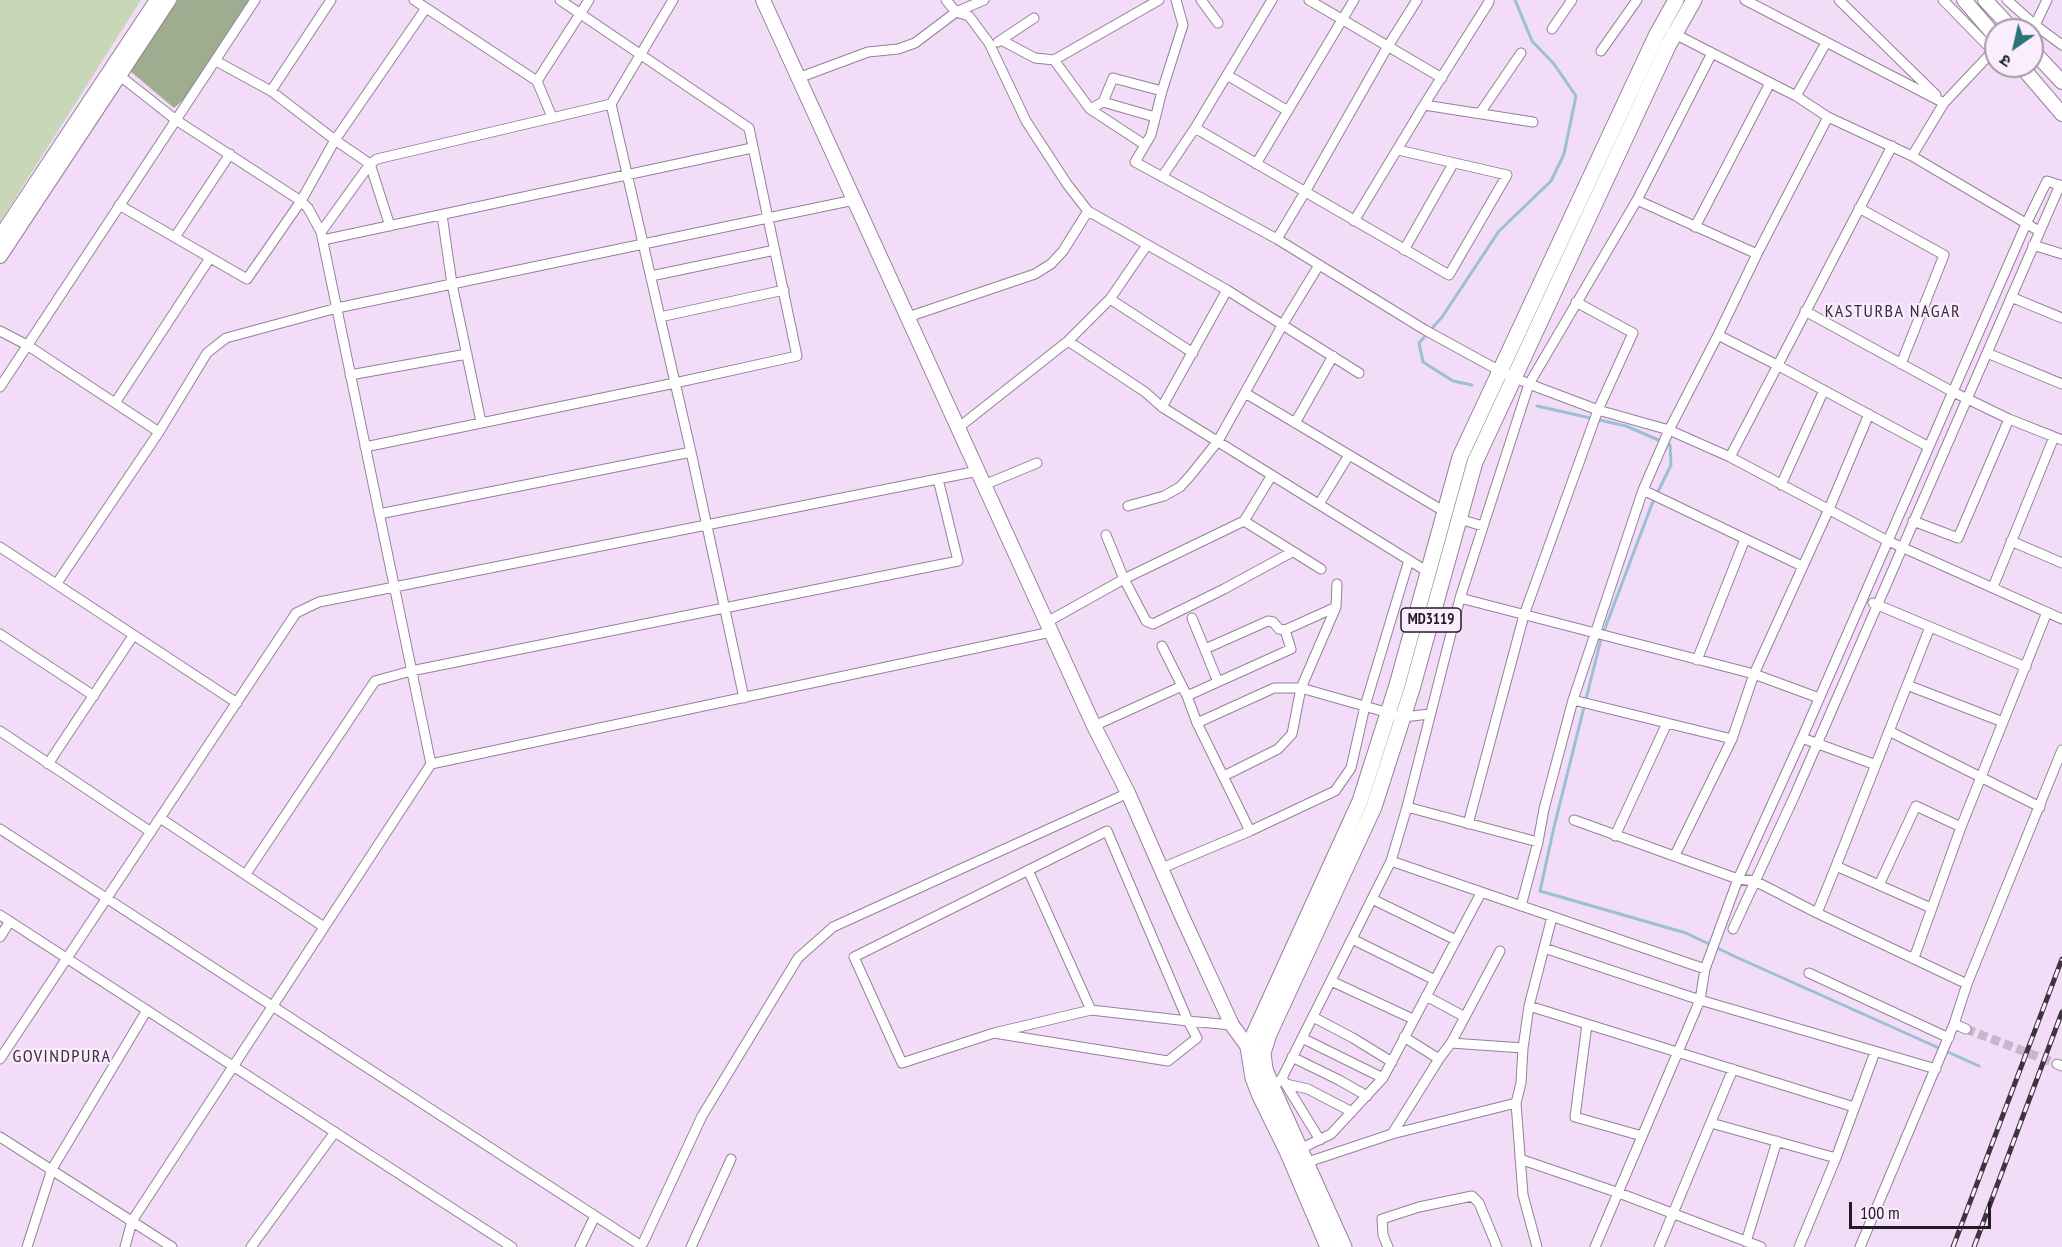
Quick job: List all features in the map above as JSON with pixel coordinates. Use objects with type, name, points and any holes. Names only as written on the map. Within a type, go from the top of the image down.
[{"type":"main road","name":"MD3119","points":[[1508,374],[1661,26],[1676,0]]},
{"type":"main road","name":"MD3119","points":[[1263,1053],[1269,1034],[1374,807],[1403,717],[1452,516],[1460,457],[1508,374],[1675,34],[1694,0]]},
{"type":"main road","name":"MD3119","points":[[1248,1047],[1359,801],[1428,572],[1452,516]]},
{"type":"main road","points":[[1248,1047],[1253,1078],[1275,1087]]},
{"type":"main road","points":[[1263,1053],[1265,1069],[1275,1087],[1328,1247]]},
{"type":"main road","points":[[1298,1156],[1344,1247]]},
{"type":"street","points":[[0,256],[115,72],[157,0]]},
{"type":"street","points":[[0,237],[115,72],[169,0]]},
{"type":"street","points":[[0,387],[255,0]]},
{"type":"street","points":[[271,91],[331,0]]},
{"type":"street","points":[[414,0],[537,81],[552,117]]},
{"type":"street","points":[[365,447],[797,356],[749,128],[560,0]]},
{"type":"street","points":[[537,81],[589,0]]},
{"type":"street","points":[[673,0],[611,104],[726,607],[744,698]]},
{"type":"street","points":[[763,0],[1094,726],[1128,793],[1232,1025],[1248,1047],[1263,1053]]},
{"type":"street","points":[[946,0],[956,12],[969,16],[991,47],[1026,121],[1067,184],[1088,211],[1227,290],[1359,373]]},
{"type":"street","points":[[798,78],[868,52],[898,49],[915,44],[956,12],[984,0]]},
{"type":"street","points":[[1001,40],[1035,58],[1054,60],[1159,0]]},
{"type":"street","points":[[1176,0],[1183,25],[1161,91],[1151,135],[1136,162],[1277,239],[1425,330],[1508,374],[1598,410],[1670,430],[1730,457],[1888,541],[2062,619]]},
{"type":"street","points":[[1201,0],[1218,23]]},
{"type":"street","points":[[1162,177],[1195,128],[1272,0]]},
{"type":"street","points":[[1309,0],[1442,78]]},
{"type":"street","points":[[1256,164],[1354,0]]},
{"type":"street","points":[[1277,239],[1417,0]]},
{"type":"street","points":[[1354,221],[1489,0]]},
{"type":"street","points":[[1552,29],[1572,0]]},
{"type":"street","points":[[1601,51],[1636,0]]},
{"type":"street","points":[[1745,0],[1944,103]]},
{"type":"street","points":[[1839,0],[1944,103]]},
{"type":"street","points":[[1912,156],[1944,103],[1993,51],[1943,0]]},
{"type":"street","points":[[1964,0],[1984,23]]},
{"type":"street","points":[[1984,0],[2001,18]]},
{"type":"street","points":[[2007,0],[2027,18]]},
{"type":"street","points":[[2038,18],[2047,0]]},
{"type":"street","points":[[119,205],[247,279],[301,201],[335,140],[426,8]]},
{"type":"street","points":[[991,47],[1034,18]]},
{"type":"street","points":[[1661,26],[1796,96],[1828,117],[1912,156],[2039,231]]},
{"type":"street","points":[[2044,32],[2062,45]]},
{"type":"street","points":[[1796,96],[1826,43]]},
{"type":"street","points":[[1480,113],[1521,53]]},
{"type":"street","points":[[1275,1087],[1293,1057],[1391,861],[1460,598],[1529,384],[1637,200],[1712,53]]},
{"type":"street","points":[[1054,60],[1090,108],[1145,145]]},
{"type":"street","points":[[216,61],[271,91],[370,164],[390,226]]},
{"type":"street","points":[[2044,63],[2062,82]]},
{"type":"street","points":[[115,72],[176,120],[301,201],[308,208],[322,236],[431,764]]},
{"type":"street","points":[[1227,75],[1288,111]]},
{"type":"street","points":[[1103,102],[1113,78],[1161,91]]},
{"type":"street","points":[[2031,78],[2062,114]]},
{"type":"street","points":[[1695,227],[1770,84]]},
{"type":"street","points":[[1090,108],[1103,102],[1155,117]]},
{"type":"street","points":[[322,236],[370,164],[377,159],[611,104]]},
{"type":"street","points":[[1424,105],[1533,122]]},
{"type":"street","points":[[1521,906],[1573,700],[1643,490],[1663,444],[1757,254],[1828,117]]},
{"type":"street","points":[[1195,128],[1449,276],[1507,175],[1398,150]]},
{"type":"street","points":[[1730,457],[1892,146]]},
{"type":"street","points":[[322,236],[390,226],[752,148]]},
{"type":"street","points":[[175,237],[230,154]]},
{"type":"street","points":[[1404,250],[1453,164]]},
{"type":"street","points":[[1595,1247],[1700,1000],[1708,957],[1738,879],[1802,738],[2026,224],[2047,181],[2061,186],[2039,231],[1817,743],[1733,929]]},
{"type":"street","points":[[57,583],[159,432],[207,353],[226,338],[337,308],[854,200]]},
{"type":"street","points":[[1637,200],[1757,254]]},
{"type":"street","points":[[1859,208],[1944,255],[1901,364]]},
{"type":"street","points":[[908,317],[1035,274],[1051,264],[1063,251],[1088,211]]},
{"type":"street","points":[[442,215],[452,284],[481,422]]},
{"type":"street","points":[[958,428],[1068,341],[1110,299],[1147,245]]},
{"type":"street","points":[[2033,245],[2062,254]]},
{"type":"street","points":[[651,276],[775,250]]},
{"type":"street","points":[[116,404],[210,258]]},
{"type":"street","points":[[1128,506],[1164,496],[1190,477],[1218,441],[1283,324],[1319,265]]},
{"type":"street","points":[[660,317],[784,290]]},
{"type":"street","points":[[1162,407],[1227,290]]},
{"type":"street","points":[[2011,297],[2062,318]]},
{"type":"street","points":[[1110,299],[1193,353]]},
{"type":"street","points":[[1468,824],[1524,615],[1598,410],[1633,333],[1576,302]]},
{"type":"street","points":[[1805,311],[1953,392],[2009,419],[2058,438],[2011,541],[1993,587]]},
{"type":"street","points":[[0,331],[27,345],[159,432]]},
{"type":"street","points":[[1718,335],[1929,447]]},
{"type":"street","points":[[1068,341],[1145,392],[1162,407],[1428,572]]},
{"type":"street","points":[[1987,353],[2062,384]]},
{"type":"street","points":[[350,375],[467,354]]},
{"type":"street","points":[[1295,423],[1333,356]]},
{"type":"street","points":[[1781,485],[1824,390]]},
{"type":"street","points":[[1245,393],[1452,516],[1483,526]]},
{"type":"street","points":[[1675,855],[1732,739],[1754,674],[1829,509],[1869,414]]},
{"type":"street","points":[[1913,521],[1958,538],[2009,419]]},
{"type":"street","points":[[379,514],[691,452]]},
{"type":"street","points":[[1319,504],[1349,455]]},
{"type":"street","points":[[984,485],[1037,463]]},
{"type":"street","points":[[0,1059],[296,614],[320,602],[978,471]]},
{"type":"street","points":[[125,1247],[132,1221],[431,764],[744,698],[1049,627],[1124,579],[1244,521],[1272,475]]},
{"type":"street","points":[[246,874],[375,681],[411,671],[958,561],[938,479]]},
{"type":"street","points":[[1643,490],[1802,566]]},
{"type":"street","points":[[1244,521],[1321,569]]},
{"type":"street","points":[[1106,535],[1124,579],[1146,621],[1153,624],[1292,552]]},
{"type":"street","points":[[1697,660],[1745,539]]},
{"type":"street","points":[[2011,541],[2062,563]]},
{"type":"street","points":[[0,547],[237,703]]},
{"type":"street","points":[[1162,868],[1250,831],[1335,791],[1351,768],[1365,706],[1409,560]]},
{"type":"street","points":[[1224,776],[1278,749],[1292,734],[1301,688],[1336,607],[1337,584]]},
{"type":"street","points":[[1460,598],[1754,674],[1819,698]]},
{"type":"street","points":[[1863,598],[2026,667]]},
{"type":"street","points":[[1204,649],[1268,621],[1273,622],[1278,629],[1285,630],[1336,607]]},
{"type":"street","points":[[1914,958],[1961,827],[2047,612]]},
{"type":"street","points":[[1192,618],[1218,682]]},
{"type":"street","points":[[1817,913],[1930,627]]},
{"type":"street","points":[[1187,696],[1291,649],[1285,630]]},
{"type":"street","points":[[0,634],[94,696]]},
{"type":"street","points":[[48,764],[133,636]]},
{"type":"street","points":[[1162,646],[1250,831]]},
{"type":"street","points":[[1824,685],[1839,691]]},
{"type":"street","points":[[1907,685],[2003,722]]},
{"type":"street","points":[[1094,726],[1182,686]]},
{"type":"street","points":[[1197,723],[1274,688],[1301,688],[1403,717],[1430,714]]},
{"type":"street","points":[[1573,700],[1732,739]]},
{"type":"street","points":[[1615,836],[1667,723]]},
{"type":"street","points":[[0,731],[151,832]]},
{"type":"street","points":[[1889,731],[2040,807]]},
{"type":"street","points":[[1802,738],[1876,765]]},
{"type":"street","points":[[1860,1247],[1947,1042],[1967,984],[2062,750]]},
{"type":"street","points":[[0,829],[643,1245],[702,1116],[798,958],[833,927],[1128,793]]},
{"type":"street","points":[[1879,885],[1916,806],[1961,827]]},
{"type":"street","points":[[1407,807],[1538,842]]},
{"type":"street","points":[[160,818],[324,927]]},
{"type":"street","points":[[1574,820],[1738,879],[1755,881],[1967,984]]},
{"type":"street","points":[[994,1033],[1168,1061],[1197,1038],[1188,1021],[1107,831],[854,957],[902,1063],[994,1033],[1091,1010],[1188,1021],[1232,1025]]},
{"type":"street","points":[[1391,861],[1705,969]]},
{"type":"street","points":[[1836,866],[1931,908]]},
{"type":"street","points":[[1028,870],[1091,1010]]},
{"type":"street","points":[[1298,1156],[1331,1134],[1383,1078],[1481,893]]},
{"type":"street","points":[[1372,899],[1456,940]]},
{"type":"street","points":[[0,915],[512,1247]]},
{"type":"street","points":[[1537,1247],[1523,1195],[1516,1103],[1521,1083],[1528,1006],[1551,917]]},
{"type":"street","points":[[0,937],[10,921]]},
{"type":"street","points":[[1352,939],[1435,980]]},
{"type":"street","points":[[1544,948],[1700,1000],[1875,1052],[1937,1065]]},
{"type":"street","points":[[1392,1134],[1451,1042],[1500,951]]},
{"type":"street","points":[[1809,973],[1947,1042]]},
{"type":"street","points":[[1331,981],[1413,1019]]},
{"type":"street","points":[[1426,996],[1465,1017]]},
{"type":"street","points":[[1528,1006],[1854,1107]]},
{"type":"street","points":[[27,1247],[52,1169],[147,1010]]},
{"type":"street","points":[[1312,1017],[1392,1062]]},
{"type":"street","points":[[1587,1024],[1575,1117],[1642,1136]]},
{"type":"street","points":[[1954,1024],[1966,1029]]},
{"type":"street","points":[[1404,1037],[1439,1059]]},
{"type":"street","points":[[1302,1038],[1383,1078]]},
{"type":"street","points":[[1451,1042],[1523,1048]]},
{"type":"street","points":[[1799,1247],[1836,1158],[1875,1052]]},
{"type":"street","points":[[1293,1057],[1366,1096]]},
{"type":"street","points":[[1659,1247],[1733,1069]]},
{"type":"street","points":[[1275,1087],[1308,1089],[1352,1112]]},
{"type":"street","points":[[1275,1087],[1320,1140]]},
{"type":"street","points":[[1298,1156],[1516,1103]]},
{"type":"street","points":[[1711,1124],[1836,1158]]},
{"type":"street","points":[[251,1247],[335,1132]]},
{"type":"street","points":[[0,1137],[172,1247]]},
{"type":"street","points":[[1746,1242],[1777,1141]]},
{"type":"street","points":[[1520,1159],[1619,1193],[1761,1247]]},
{"type":"street","points":[[691,1247],[731,1160]]},
{"type":"street","points":[[1388,1247],[1383,1235],[1382,1219],[1419,1207],[1472,1196],[1479,1203],[1497,1247]]},
{"type":"street","points":[[580,1247],[595,1216]]},
{"type":"green space","points":[[0,0],[141,0],[0,222]]},
{"type":"green space","points":[[178,0],[249,0],[184,99],[174,108],[130,71]]},
{"type":"waterway","points":[[1472,385],[1453,381],[1423,362],[1419,343],[1442,317],[1499,231],[1551,181],[1564,154],[1576,96],[1554,64],[1532,41],[1515,0]]},
{"type":"waterway","points":[[1537,406],[1626,426],[1670,445],[1671,465],[1652,504],[1601,639],[1540,891],[1686,933],[1979,1066]]},
{"type":"tunnel","points":[[1966,1029],[2057,1064]]},
{"type":"railway","points":[[1953,1247],[2062,959]]},
{"type":"railway","points":[[1974,1247],[2062,1012]]},
{"type":"district","name":"KASTURBA NAGAR","points":[[1893,312]]},
{"type":"district","name":"GOVINDPURA","points":[[62,1057]]}]
